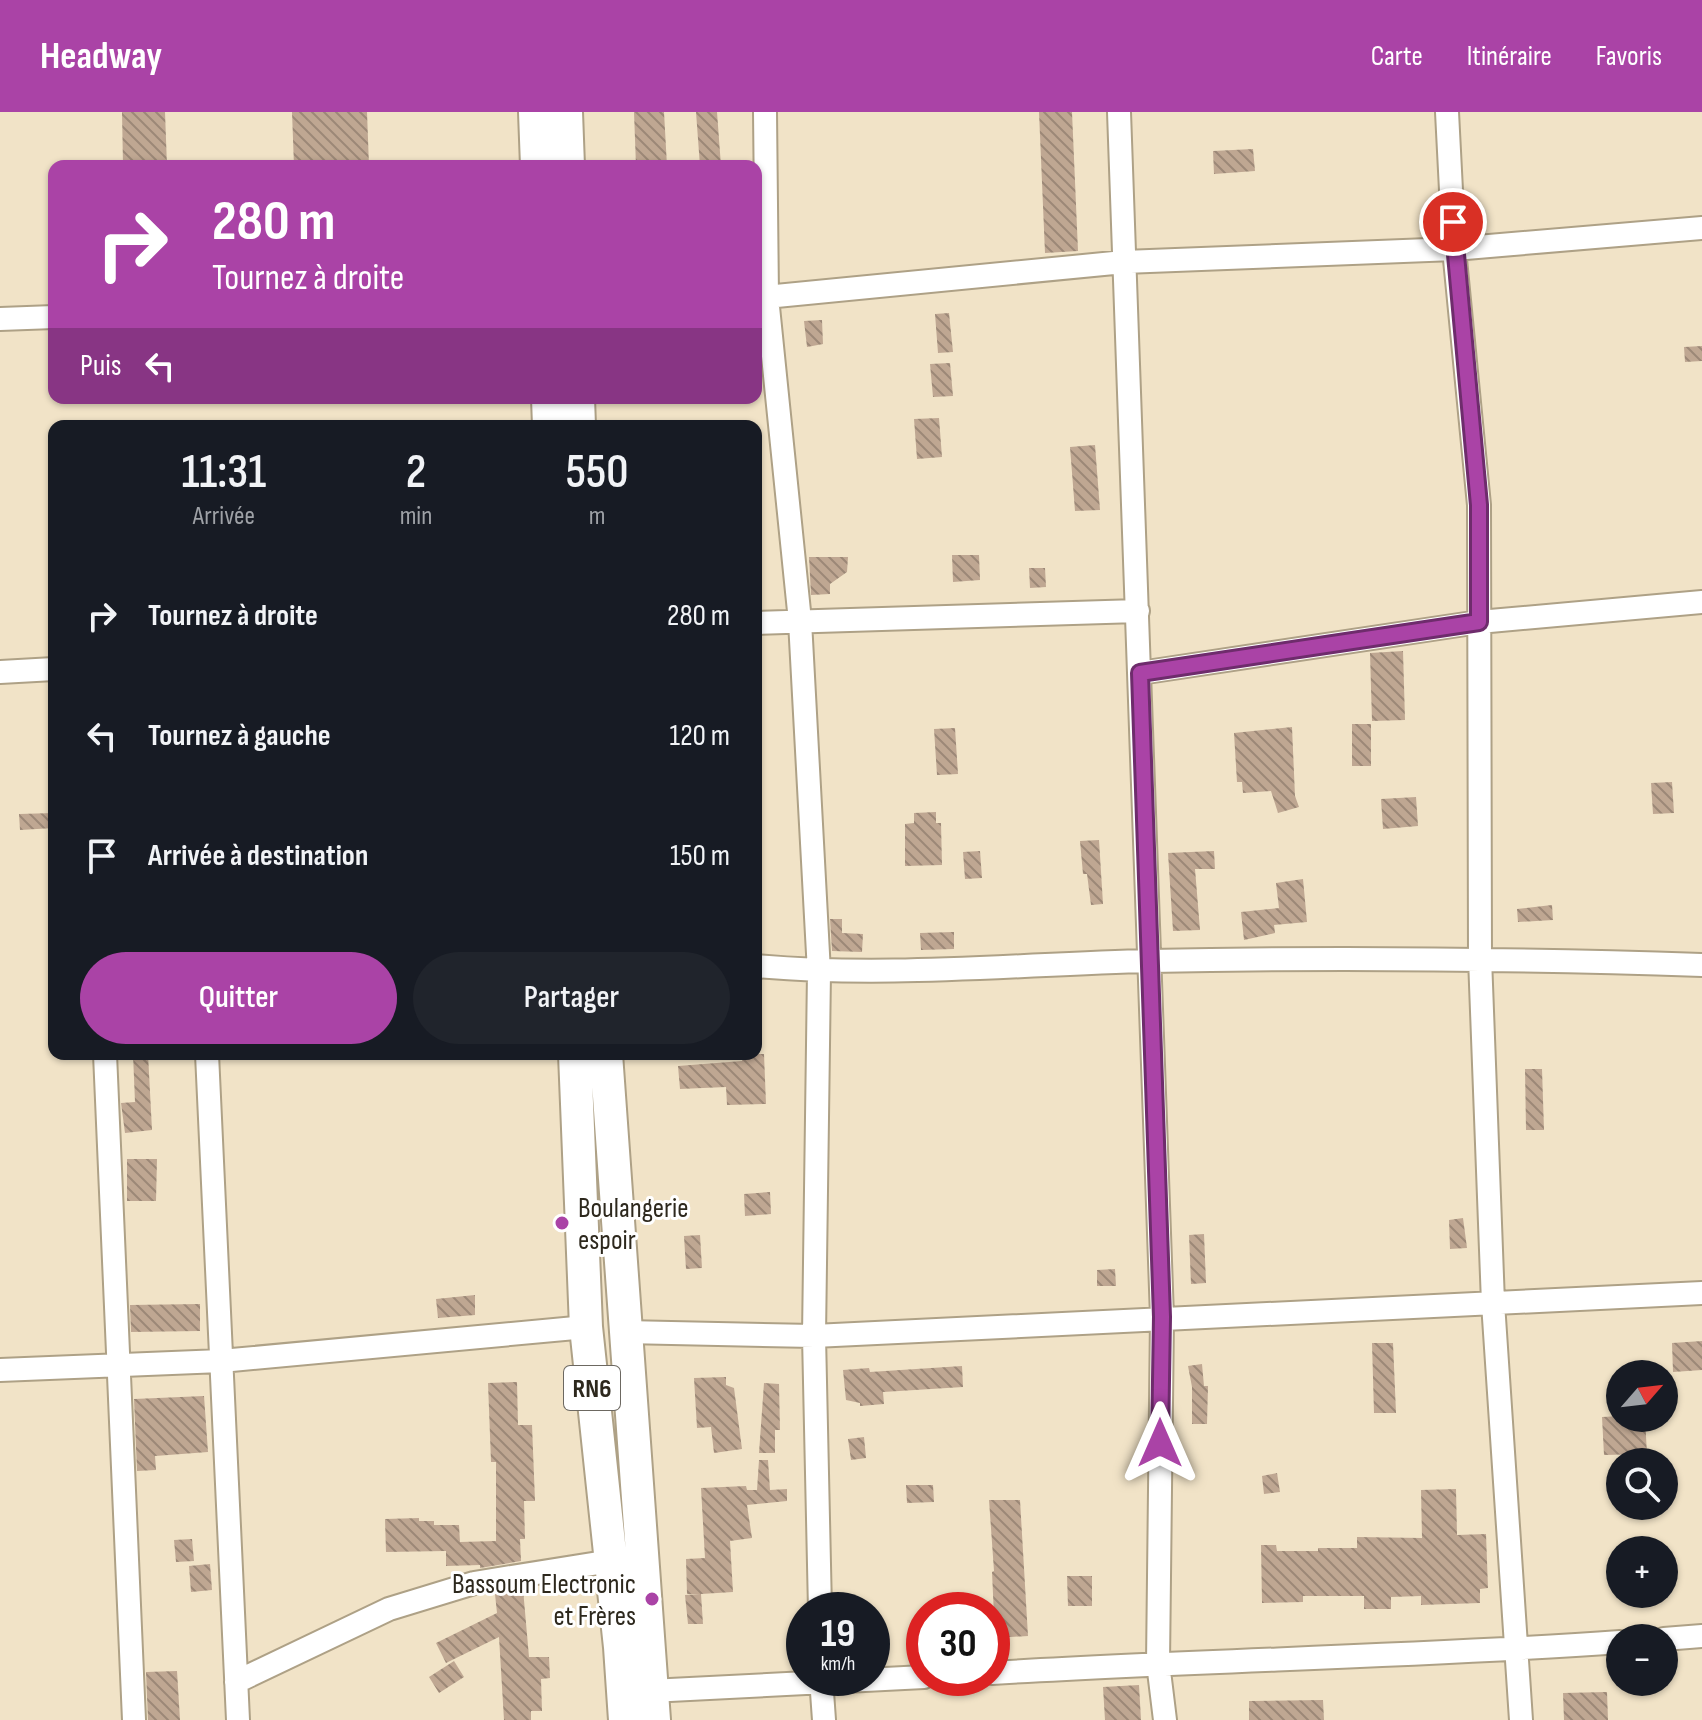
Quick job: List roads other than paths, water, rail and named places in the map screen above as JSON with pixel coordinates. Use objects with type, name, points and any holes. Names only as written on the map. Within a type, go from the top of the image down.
[{"type":"highway","points":[[535,112],[537,160]]},
{"type":"highway","points":[[566,112],[568,160]]},
{"type":"highway","name":"RN6","points":[[575,1060],[586,1327],[625,1720]]},
{"type":"highway","name":"RN6","points":[[606,1060],[652,1706]]},
{"type":"street","points":[[762,252],[765,112]]},
{"type":"street","points":[[1119,112],[1162,1317],[1158,1663],[1165,1720]]},
{"type":"street","points":[[1447,112],[1454,249],[1479,505],[1480,958],[1493,1303],[1521,1720]]},
{"type":"street","points":[[762,298],[1124,262],[1454,249],[1702,228]]},
{"type":"street","points":[[762,306],[800,621],[819,972],[814,1336],[820,1592]]},
{"type":"street","points":[[0,319],[48,317]]},
{"type":"street","points":[[1140,673],[1479,622],[1702,602]]},
{"type":"street","points":[[762,623],[1138,611]]},
{"type":"street","points":[[0,672],[48,669]]},
{"type":"street","points":[[762,967],[819,972],[1150,961],[1480,958],[1702,965]]},
{"type":"street","points":[[105,1060],[134,1720]]},
{"type":"street","points":[[207,1060],[238,1720]]},
{"type":"street","points":[[625,1332],[814,1336],[1702,1293]]},
{"type":"street","points":[[0,1370],[221,1361],[586,1327]]},
{"type":"street","points":[[236,1682],[389,1609],[474,1583],[611,1561]]},
{"type":"street","points":[[1678,1638],[1702,1636]]},
{"type":"street","points":[[1010,1672],[1158,1663],[1516,1650],[1606,1643]]},
{"type":"street","points":[[652,1706],[786,1686]]},
{"type":"street","points":[[822,1696],[824,1720]]},
{"type":"place","name":"Boulangerie espoir","points":[[562,1223]]},
{"type":"place","name":"Bassoum Electronic et Frères","points":[[652,1599]]}]
